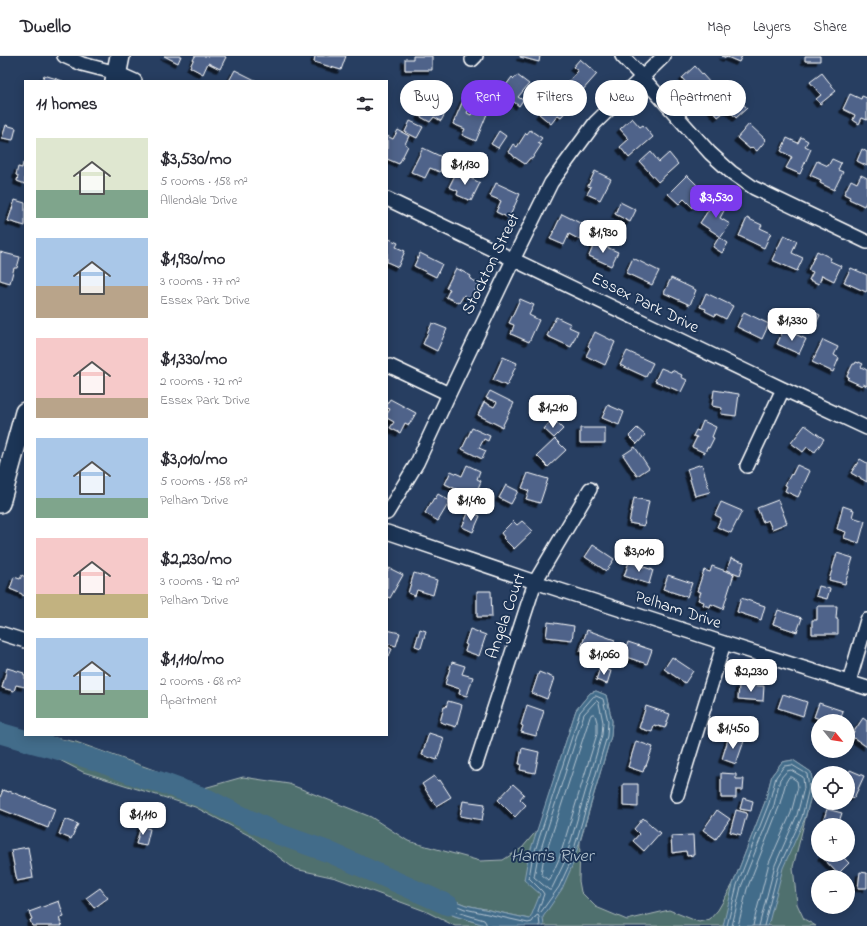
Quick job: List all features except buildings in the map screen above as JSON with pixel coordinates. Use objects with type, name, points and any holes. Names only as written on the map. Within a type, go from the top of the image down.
[{"type":"main road","points":[[0,503],[24,416]]},
{"type":"street","points":[[64,56],[82,64],[117,70],[133,80]]},
{"type":"street","points":[[622,56],[710,153],[731,172],[754,188],[867,242]]},
{"type":"street","name":"Stockton Street","points":[[388,511],[417,463],[551,183],[595,122],[664,56]]},
{"type":"street","name":"Essex Park Drive","points":[[388,199],[867,428]]},
{"type":"street","points":[[390,366],[449,394]]},
{"type":"street","points":[[748,466],[783,389]]},
{"type":"street","name":"Angela Court","points":[[476,764],[535,582],[590,489]]},
{"type":"street","name":"Pelham Drive","points":[[388,532],[724,644],[867,688]]},
{"type":"street","points":[[848,682],[867,620]]},
{"type":"street","points":[[0,633],[24,641]]},
{"type":"street","points":[[677,796],[724,644]]},
{"type":"green space","points":[[596,691],[606,695],[612,721],[611,736],[580,842],[579,881],[581,892],[596,907],[627,920],[669,910],[699,922],[710,919],[718,910],[733,884],[765,802],[772,775],[782,762],[793,760],[811,772],[811,796],[793,867],[797,904],[804,919],[816,926],[543,926],[530,919],[466,905],[430,891],[430,905],[455,916],[488,926],[455,926],[425,911],[336,878],[295,869],[252,837],[195,807],[83,772],[36,748],[0,739],[0,723],[13,730],[24,732],[24,736],[45,736],[76,742],[204,788],[243,777],[289,784],[371,817],[408,841],[480,861],[503,860],[522,848],[538,829],[576,710],[590,693]]},
{"type":"water","name":"Harris River","points":[[596,691],[606,695],[612,721],[611,736],[573,864],[562,889],[543,917],[544,926],[488,926],[455,916],[430,905],[423,893],[430,891],[466,905],[530,919],[540,894],[524,880],[528,858],[576,710],[590,693]]},
{"type":"water","points":[[793,760],[811,772],[811,796],[805,818],[783,868],[768,926],[723,926],[733,884],[765,802],[772,775],[782,762]]},
{"type":"waterway","name":"Harris River","points":[[0,733],[95,760],[143,778],[160,782],[207,799],[278,834],[329,852],[448,905]]}]
